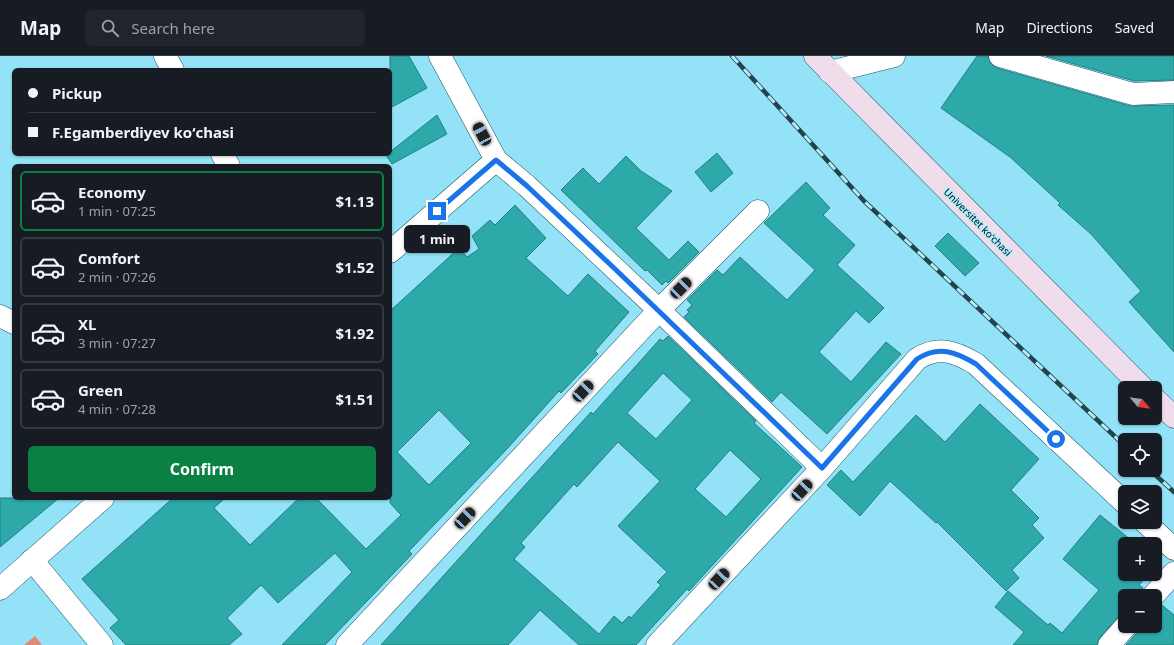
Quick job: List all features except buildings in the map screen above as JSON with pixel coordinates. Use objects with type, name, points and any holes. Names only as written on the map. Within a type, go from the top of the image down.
[{"type":"main road","name":"Universitet kо‘chasi","points":[[814,56],[1136,381]]},
{"type":"main road","points":[[1162,406],[1174,417]]},
{"type":"street","points":[[165,56],[172,68]]},
{"type":"street","points":[[440,56],[496,160],[527,186],[659,310],[822,468]]},
{"type":"street","points":[[830,72],[894,56]]},
{"type":"street","points":[[1000,56],[1133,94],[1174,92]]},
{"type":"street","points":[[392,250],[496,160]]},
{"type":"street","points":[[347,645],[659,310],[758,211]]},
{"type":"street","points":[[0,316],[12,323]]},
{"type":"street","points":[[657,645],[822,468],[917,359],[924,354],[949,351],[976,364],[1118,496]]},
{"type":"street","points":[[0,589],[101,500]]},
{"type":"street","points":[[1153,529],[1174,549]]},
{"type":"street","points":[[32,560],[102,645]]},
{"type":"street","points":[[1159,589],[1174,573]]},
{"type":"street","points":[[1109,645],[1120,633]]},
{"type":"shaded area","points":[[35,636],[42,645],[24,645]]},
{"type":"railway","points":[[732,56],[864,201],[1118,439]]},
{"type":"railway","points":[[1158,477],[1174,492]]},
{"type":"route","points":[[437,211],[496,160],[527,186],[659,310],[822,468],[917,359],[924,354],[933,352],[949,351],[976,364],[1056,439]]}]
